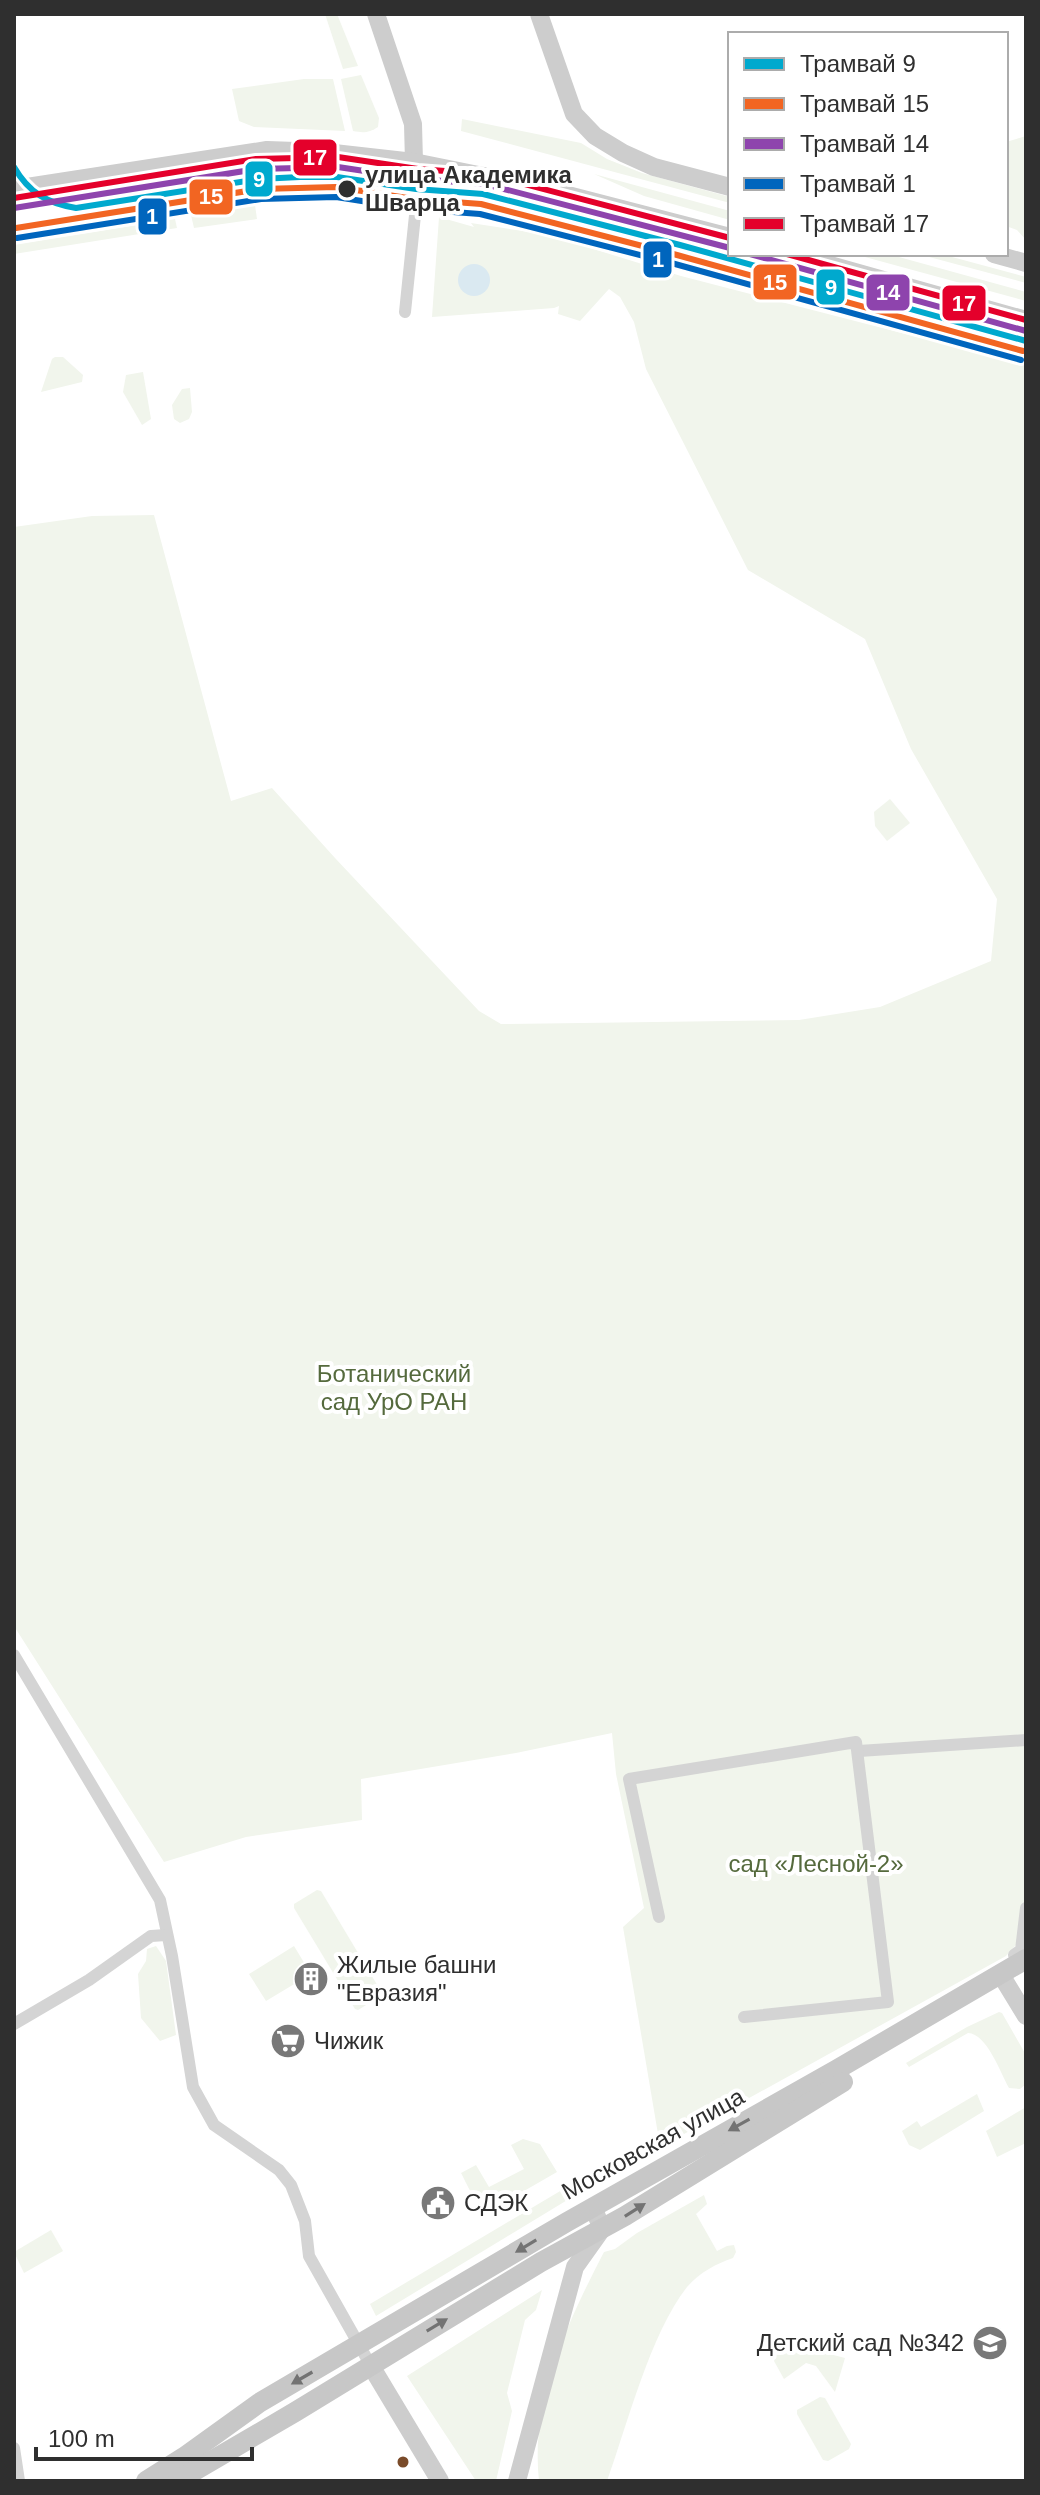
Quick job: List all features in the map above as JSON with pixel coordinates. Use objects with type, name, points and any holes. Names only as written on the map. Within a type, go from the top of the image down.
[{"type":"main road","points":[[376,14],[413,124],[414,162]]},
{"type":"main road","points":[[539,14],[574,114],[595,136],[654,167],[728,186]]},
{"type":"main road","points":[[14,189],[267,150],[325,152],[414,162],[533,186],[728,236]]},
{"type":"main road","points":[[798,256],[1026,320]]},
{"type":"main road","points":[[1001,256],[1026,263]]},
{"type":"main road","name":"Московская улица","points":[[177,2481],[541,2262],[602,2229],[1005,1980],[1024,1965]]},
{"type":"main road","points":[[1005,1980],[1026,2016]]},
{"type":"main road","name":"Московская улица","points":[[146,2481],[259,2403],[593,2207],[1005,1980]]},
{"type":"main road","points":[[517,2481],[575,2267],[602,2229],[593,2207]]},
{"type":"main road","points":[[371,2366],[440,2481]]},
{"type":"street","points":[[405,312],[417,196],[414,162]]},
{"type":"street","points":[[14,1655],[160,1900],[193,2087],[214,2125],[279,2170],[291,2185],[305,2221],[309,2256],[371,2366]]},
{"type":"street","points":[[859,1751],[1026,1740]]},
{"type":"street","points":[[659,1917],[629,1779],[856,1742],[888,2002],[744,2017]]},
{"type":"street","points":[[1024,1965],[1014,1955],[1021,1950],[1026,1908]]},
{"type":"street","points":[[14,2024],[89,1980],[151,1936],[166,1935]]},
{"type":"street","points":[[14,2448],[19,2481]]},
{"type":"green space","points":[[325,14],[337,14],[358,66],[343,69]]},
{"type":"green space","points":[[361,75],[379,118],[378,127],[363,132],[353,131],[341,79]]},
{"type":"green space","points":[[304,79],[333,79],[345,131],[254,127],[239,121],[232,89]]},
{"type":"green space","points":[[462,119],[581,143],[607,159],[642,173],[728,196],[728,202],[461,131]]},
{"type":"green space","points":[[1026,136],[1026,240],[1017,230],[1008,227],[1008,141]]},
{"type":"green space","points":[[594,174],[728,210],[728,219],[644,196]]},
{"type":"green space","points":[[255,190],[270,192],[32,231],[30,225]]},
{"type":"green space","points":[[255,205],[257,219],[194,228],[191,215]]},
{"type":"green space","name":"Ботанический сад УрО РАН","points":[[439,217],[474,227],[471,223],[548,235],[681,276],[1026,365],[1026,1934],[1006,1956],[675,2139],[659,2140],[623,1927],[644,1908],[616,1774],[612,1733],[361,1779],[362,1820],[246,1837],[164,1862],[14,1626],[14,527],[92,516],[154,515],[231,801],[272,788],[479,1011],[501,1024],[799,1020],[880,1007],[991,961],[997,899],[911,749],[865,639],[748,570],[646,369],[634,322],[620,297],[609,289],[580,321],[558,314],[559,306],[432,317]]},
{"type":"green space","points":[[175,219],[177,228],[14,254],[14,245]]},
{"type":"green space","points":[[861,256],[895,256],[1026,292],[1026,301]]},
{"type":"green space","points":[[925,256],[948,256],[1026,277],[1026,283]]},
{"type":"green space","points":[[63,357],[83,375],[82,382],[41,392],[52,359]]},
{"type":"green space","points":[[143,372],[151,419],[142,425],[123,392],[126,375]]},
{"type":"green space","points":[[190,388],[192,412],[189,419],[180,423],[174,419],[172,405],[182,389]]},
{"type":"green space","points":[[890,799],[910,823],[887,841],[875,826],[874,812]]},
{"type":"green space","points":[[317,1890],[321,1891],[382,1993],[358,2010],[294,1908],[294,1904]]},
{"type":"green space","points":[[156,1946],[166,1961],[176,2035],[160,2041],[141,2018],[138,1974],[146,1961],[147,1949]]},
{"type":"green space","points":[[294,1946],[311,1974],[266,2001],[249,1974]]},
{"type":"green space","points":[[999,2012],[1026,2055],[1026,2084],[1020,2089],[1009,2088],[987,2047],[975,2035],[968,2033],[909,2067],[906,2063],[967,2027]]},
{"type":"green space","points":[[977,2094],[984,2111],[920,2150],[909,2145],[902,2131],[917,2121],[921,2127]]},
{"type":"green space","points":[[1026,2107],[1026,2143],[997,2157],[986,2131]]},
{"type":"green space","points":[[523,2139],[540,2144],[557,2172],[493,2209],[487,2207],[473,2196],[461,2173],[476,2165],[489,2187],[524,2169],[511,2145]]},
{"type":"green space","points":[[567,2187],[569,2199],[376,2316],[370,2304]]},
{"type":"green space","points":[[704,2195],[707,2204],[696,2214],[717,2251],[734,2245],[736,2252],[733,2258],[697,2277],[674,2306],[651,2354],[607,2481],[539,2481],[540,2421],[546,2391],[565,2334],[604,2252],[615,2249]]},
{"type":"green space","points":[[51,2230],[63,2251],[24,2273],[14,2252]]},
{"type":"green space","points":[[542,2290],[536,2310],[525,2320],[507,2393],[512,2411],[496,2481],[476,2481],[407,2376]]},
{"type":"green space","points":[[780,2341],[845,2358],[835,2392],[816,2366],[806,2363],[784,2379],[774,2361]]},
{"type":"green space","points":[[820,2397],[825,2398],[851,2444],[849,2449],[828,2461],[823,2460],[797,2414],[797,2410]]},
{"type":"shaded area","points":[[474,264],[485,269],[490,280],[485,291],[474,296],[463,291],[458,280],[463,269]]},
{"type":"tram line","name":"17","points":[[14,198],[256,159],[338,157],[418,169],[486,174],[728,237]]},
{"type":"tram line","name":"9","points":[[14,167],[26,184],[40,195],[76,208],[259,179],[300,177],[337,177],[416,189],[483,194],[1026,341]]},
{"type":"tram line","name":"14","points":[[14,208],[257,169],[338,167],[417,179],[485,184],[728,247]]},
{"type":"tram line","name":"15","points":[[16,228],[260,189],[336,187],[414,199],[481,204],[1023,351]]},
{"type":"tram line","name":"1","points":[[17,238],[261,199],[336,197],[413,209],[480,214],[675,264],[1021,360]]},
{"type":"tram line","name":"14","points":[[757,256],[1026,331]]},
{"type":"tram line","name":"17","points":[[794,256],[1026,320]]},
{"type":"place","name":"улица Академика Шварца","points":[[347,189]]},
{"type":"place","name":"Жилые башни \"Евразия\"","points":[[311,1979]]},
{"type":"place","name":"Чижик","points":[[288,2041]]},
{"type":"place","name":"СДЭК","points":[[438,2203]]},
{"type":"place","name":"Детский сад №342","points":[[990,2343]]},
{"type":"park label","name":"сад «Лесной-2»","points":[[816,1864]]}]
